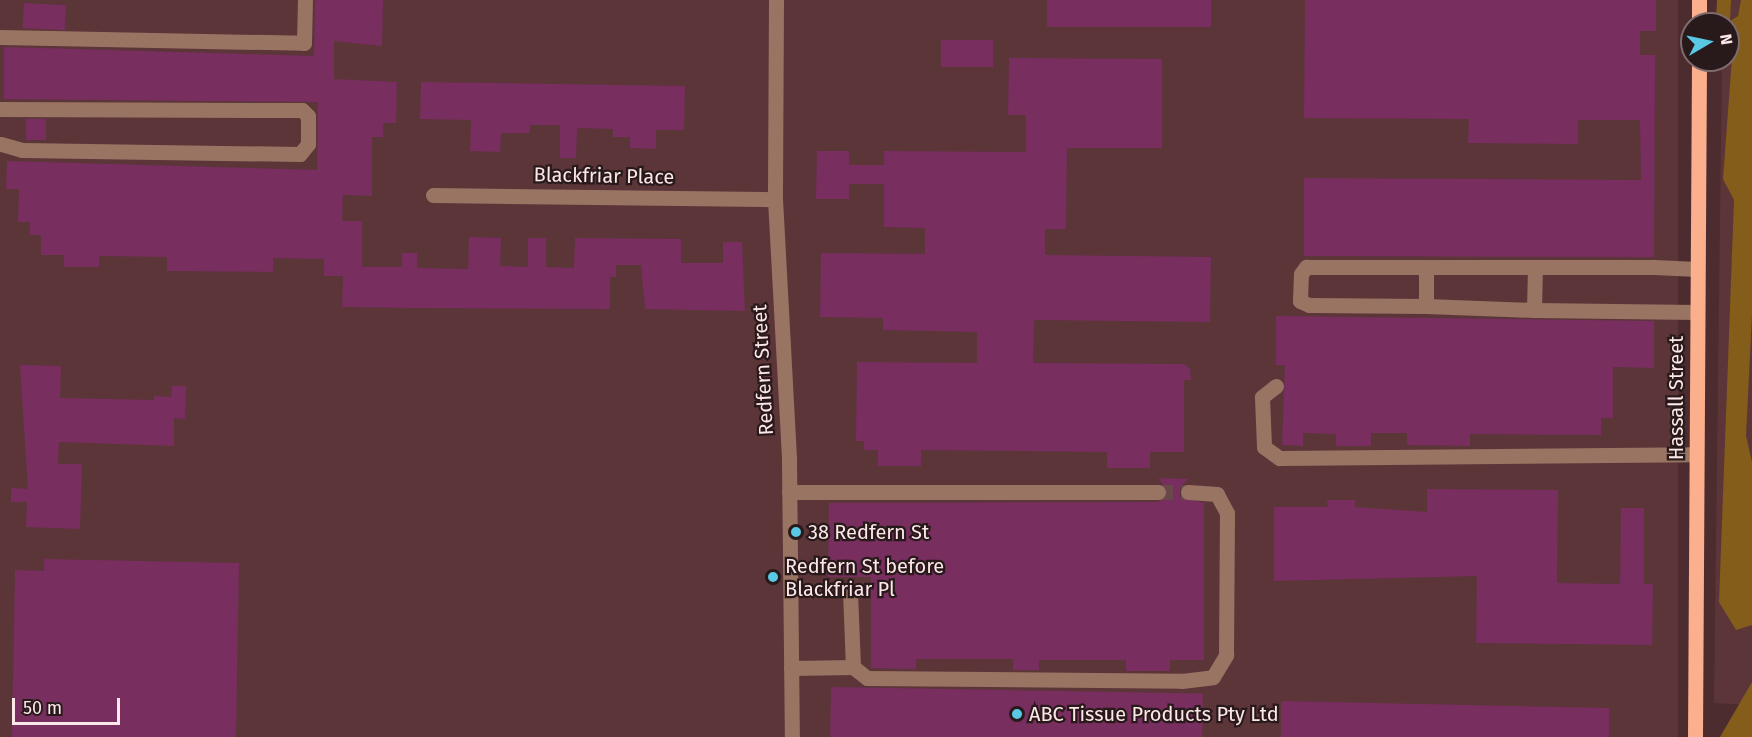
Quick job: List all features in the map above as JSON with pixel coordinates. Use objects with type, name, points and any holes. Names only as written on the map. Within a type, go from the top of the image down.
[{"type":"main road","name":"Hassall Street","points":[[1695,737],[1699,72]]},
{"type":"street","points":[[0,37],[304,43],[305,0]]},
{"type":"street","name":"Redfern Street","points":[[776,0],[775,199],[789,492],[792,737]]},
{"type":"street","points":[[0,108],[302,110],[308,116],[308,144],[300,154],[22,150],[0,145],[0,133]]},
{"type":"street","name":"Blackfriar Place","points":[[433,195],[775,199]]},
{"type":"street","points":[[1697,269],[1306,267],[1299,294],[1300,301],[1309,305],[1697,312]]},
{"type":"street","points":[[1426,267],[1426,306]]},
{"type":"street","points":[[1534,310],[1535,267]]},
{"type":"street","points":[[1276,386],[1262,397],[1264,447],[1268,454],[1279,458],[1696,453]]},
{"type":"street","points":[[789,492],[1158,492]]},
{"type":"street","points":[[791,668],[853,667],[867,678],[1182,681],[1213,677],[1226,655],[1227,513],[1217,494],[1188,492]]},
{"type":"street","points":[[850,592],[853,667]]},
{"type":"shaded area","points":[[0,0],[1678,0],[1678,737],[0,737]]},
{"type":"shaded area","points":[[1717,0],[1731,0],[1730,12],[1716,12]]},
{"type":"shaded area","points":[[1727,0],[1752,0],[1752,705],[1714,703],[1722,72],[1740,72],[1740,12],[1727,12]]},
{"type":"shaded area","points":[[1741,0],[1752,0],[1752,314],[1746,436],[1752,462],[1752,625],[1736,630],[1719,602],[1734,200],[1723,179],[1731,72],[1740,72],[1739,12]]},
{"type":"shaded area","points":[[1752,682],[1752,737],[1720,737]]},
{"type":"building","points":[[315,0],[383,0],[382,46],[334,41],[334,79],[397,82],[396,123],[383,123],[383,137],[372,137],[372,196],[343,195],[342,221],[362,221],[362,267],[402,267],[402,253],[417,253],[417,268],[468,269],[469,237],[501,238],[500,266],[528,267],[528,238],[546,238],[546,267],[574,268],[575,238],[681,239],[681,263],[723,263],[723,242],[742,242],[745,311],[645,309],[641,265],[616,265],[616,277],[610,277],[610,309],[342,307],[343,276],[324,276],[324,259],[273,258],[273,272],[167,271],[167,257],[99,256],[99,267],[64,267],[64,255],[41,255],[41,235],[30,235],[30,222],[18,222],[19,189],[6,189],[7,161],[317,170],[318,102],[4,99],[4,47],[314,56]]},
{"type":"building","points":[[1047,0],[1211,0],[1211,27],[1047,27]]},
{"type":"building","points":[[1305,0],[1656,0],[1656,31],[1640,31],[1640,55],[1655,55],[1654,257],[1304,256],[1304,178],[1641,180],[1640,120],[1578,120],[1578,144],[1468,143],[1469,119],[1304,118]]},
{"type":"building","points":[[24,3],[66,5],[65,30],[23,28]]},
{"type":"building","points":[[941,40],[993,40],[993,67],[941,67]]},
{"type":"building","points":[[1009,58],[1162,59],[1162,148],[1067,148],[1066,229],[1045,229],[1045,255],[1211,257],[1210,322],[1034,320],[1033,363],[1184,364],[1190,369],[1191,380],[1184,380],[1184,452],[1150,452],[1150,468],[1107,468],[1107,452],[921,450],[921,466],[878,466],[878,450],[864,450],[864,441],[856,441],[857,362],[977,363],[977,332],[883,330],[883,318],[820,317],[821,253],[925,254],[925,228],[884,227],[884,184],[849,184],[849,199],[816,199],[817,151],[849,151],[849,165],[884,165],[884,151],[1026,152],[1026,115],[1008,115]]},
{"type":"building","points":[[421,82],[685,86],[684,130],[656,130],[656,149],[630,148],[630,137],[613,137],[613,129],[577,128],[576,158],[560,158],[560,125],[530,125],[530,133],[501,133],[500,152],[470,151],[471,120],[420,119]]},
{"type":"building","points":[[26,119],[46,119],[46,140],[26,140]]},
{"type":"building","points":[[1276,316],[1654,321],[1654,368],[1613,367],[1613,418],[1601,418],[1601,435],[1470,434],[1470,446],[1407,445],[1407,433],[1371,433],[1371,446],[1336,446],[1336,434],[1303,433],[1303,446],[1282,445],[1285,365],[1276,365]]},
{"type":"building","points":[[20,365],[61,366],[60,398],[154,400],[154,396],[171,397],[172,386],[186,386],[185,419],[174,418],[174,446],[59,442],[58,464],[82,464],[80,529],[26,527],[27,502],[11,502],[11,488],[28,489]]},
{"type":"building","points":[[1158,478],[1188,479],[1180,487],[1180,497],[1204,503],[1204,660],[1170,660],[1170,671],[1126,671],[1126,660],[1039,660],[1039,670],[1013,670],[1013,659],[916,659],[916,669],[871,668],[871,577],[828,577],[829,503],[1158,502],[1168,491]]},
{"type":"building","points":[[1427,489],[1558,490],[1557,583],[1620,584],[1621,508],[1644,508],[1644,584],[1653,584],[1652,645],[1476,643],[1477,576],[1274,581],[1274,507],[1328,507],[1327,500],[1355,500],[1355,507],[1427,512]]},
{"type":"building","points":[[44,559],[239,563],[236,737],[12,737],[15,570],[44,571]]},
{"type":"building","name":"ABC Tissue Products Pty Ltd","points":[[831,687],[1203,693],[1202,737],[830,737]]},
{"type":"building","points":[[1281,701],[1609,708],[1609,737],[1281,737]]},
{"type":"tunnel","points":[[1158,492],[1188,492]]},
{"type":"place","name":"38 Redfern St","points":[[796,532]]},
{"type":"place","name":"Redfern St before Blackfriar Pl","points":[[773,577]]},
{"type":"place","name":"ABC Tissue Products Pty Ltd","points":[[1017,714]]}]
